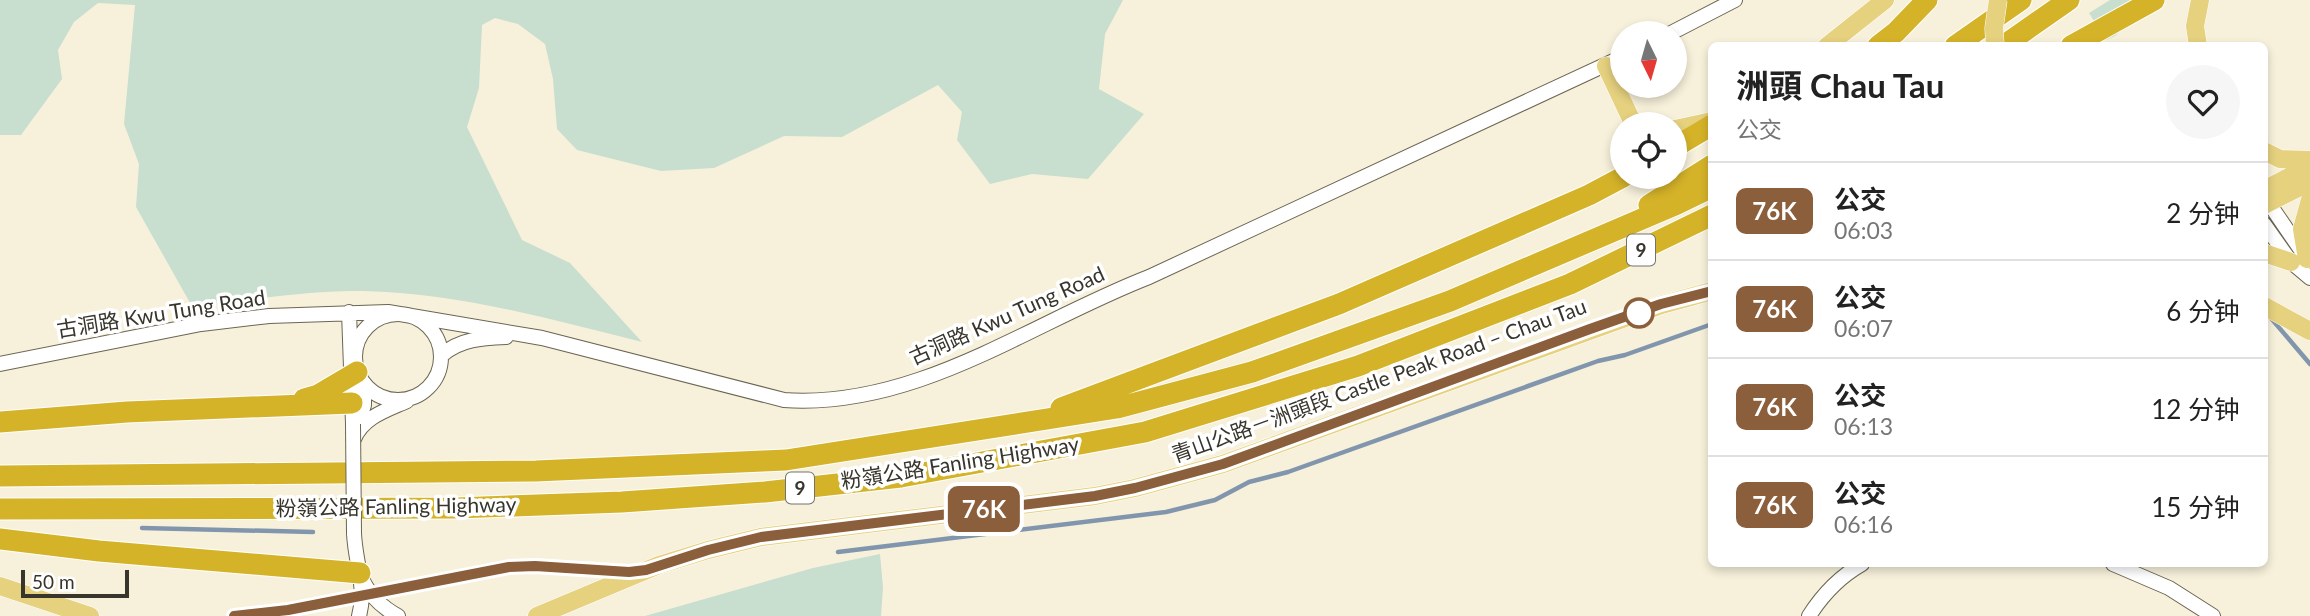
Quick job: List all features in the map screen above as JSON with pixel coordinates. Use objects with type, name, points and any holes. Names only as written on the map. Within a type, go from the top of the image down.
[{"type":"highway","points":[[1883,42],[1927,0]]},
{"type":"highway","points":[[1961,42],[2021,0]]},
{"type":"highway","points":[[2009,42],[2069,0]]},
{"type":"highway","points":[[2078,42],[2154,0]]},
{"type":"highway","points":[[1687,139],[1708,126]]},
{"type":"highway","points":[[1587,243],[1708,167]]},
{"type":"highway","points":[[1027,422],[1108,389],[1339,304],[1610,184]]},
{"type":"highway","name":"粉嶺公路 Fanling Highway","points":[[0,476],[526,471],[786,460],[1138,404],[1252,372],[1450,300],[1708,189]]},
{"type":"highway","name":"粉嶺公路 Fanling Highway","points":[[0,509],[466,508],[765,492],[901,477],[1155,429],[1359,366],[1570,284],[1708,217]]},
{"type":"highway","points":[[1570,284],[1708,229]]},
{"type":"highway","points":[[247,407],[318,395],[361,378]]},
{"type":"highway","points":[[0,422],[127,412],[247,407],[352,414]]},
{"type":"highway","points":[[0,540],[359,573]]},
{"type":"main road","points":[[1832,42],[1885,0]]},
{"type":"main road","points":[[1996,42],[1997,0]]},
{"type":"main road","points":[[2197,42],[2195,26],[2200,0]]},
{"type":"main road","points":[[1606,65],[1628,112]]},
{"type":"main road","points":[[1687,128],[1708,124]]},
{"type":"main road","points":[[2268,153],[2280,159],[2310,160]]},
{"type":"main road","points":[[2268,197],[2310,166]]},
{"type":"main road","points":[[2268,197],[2310,182]]},
{"type":"main road","points":[[2268,254],[2303,261],[2302,229],[2310,201]]},
{"type":"main road","name":"青山公路－洲頭段 Castle Peak Road – Chau Tau","points":[[537,616],[646,570],[708,550],[761,537],[1095,496],[1180,477],[1312,432],[1661,304],[1708,292]]},
{"type":"main road","points":[[2268,308],[2303,328]]},
{"type":"main road","points":[[0,586],[90,616]]},
{"type":"street","points":[[1687,25],[1735,0]]},
{"type":"street","name":"古洞路 Kwu Tung Road","points":[[0,364],[193,326],[269,316],[349,312],[399,313],[542,338],[784,400],[812,402],[857,398],[946,371],[1108,293],[1610,63]]},
{"type":"street","points":[[2268,201],[2310,278]]},
{"type":"street","points":[[2268,229],[2303,261]]},
{"type":"street","points":[[349,312],[355,533],[363,592],[359,616]]},
{"type":"street","points":[[329,313],[344,318],[352,326],[357,343]]},
{"type":"street","points":[[399,313],[422,320],[433,330],[442,355],[435,381],[415,397],[369,419],[359,427],[353,441],[364,405],[361,378],[354,359],[361,333],[383,316],[399,313]]},
{"type":"street","points":[[442,355],[452,346],[466,341],[503,337],[542,338]]},
{"type":"street","points":[[361,378],[375,394],[388,399],[415,397]]},
{"type":"street","points":[[1809,616],[1827,590],[1857,567]]},
{"type":"street","points":[[2120,567],[2169,588],[2213,616]]},
{"type":"street","points":[[359,573],[368,592],[386,610],[398,616]]},
{"type":"green space","points":[[0,0],[1123,0],[1105,34],[1099,89],[1144,114],[1088,179],[1032,174],[990,184],[957,140],[962,112],[938,85],[842,137],[784,136],[714,168],[661,171],[577,150],[557,129],[553,79],[545,44],[518,24],[495,18],[482,25],[479,88],[467,127],[522,240],[570,263],[642,342],[504,309],[399,293],[320,292],[193,308],[136,207],[139,164],[124,124],[135,5],[98,3],[74,22],[58,50],[62,79],[21,135],[0,135]]},
{"type":"green space","points":[[2110,0],[2158,0],[2115,36],[2106,40],[2089,13]]},
{"type":"green space","points":[[880,554],[883,587],[881,616],[645,616],[813,568]]},
{"type":"waterway","points":[[2270,317],[2310,364]]},
{"type":"waterway","points":[[838,552],[1166,512],[1215,500],[1249,482],[1288,472],[1598,361],[1625,355],[1708,325]]},
{"type":"waterway","points":[[142,528],[313,532]]},
{"type":"bus line","name":"76K","points":[[234,616],[288,610],[509,567],[629,572],[646,570],[708,550],[761,537],[1095,496],[1135,488],[1223,464],[1590,329],[1661,304],[1708,292]]}]
